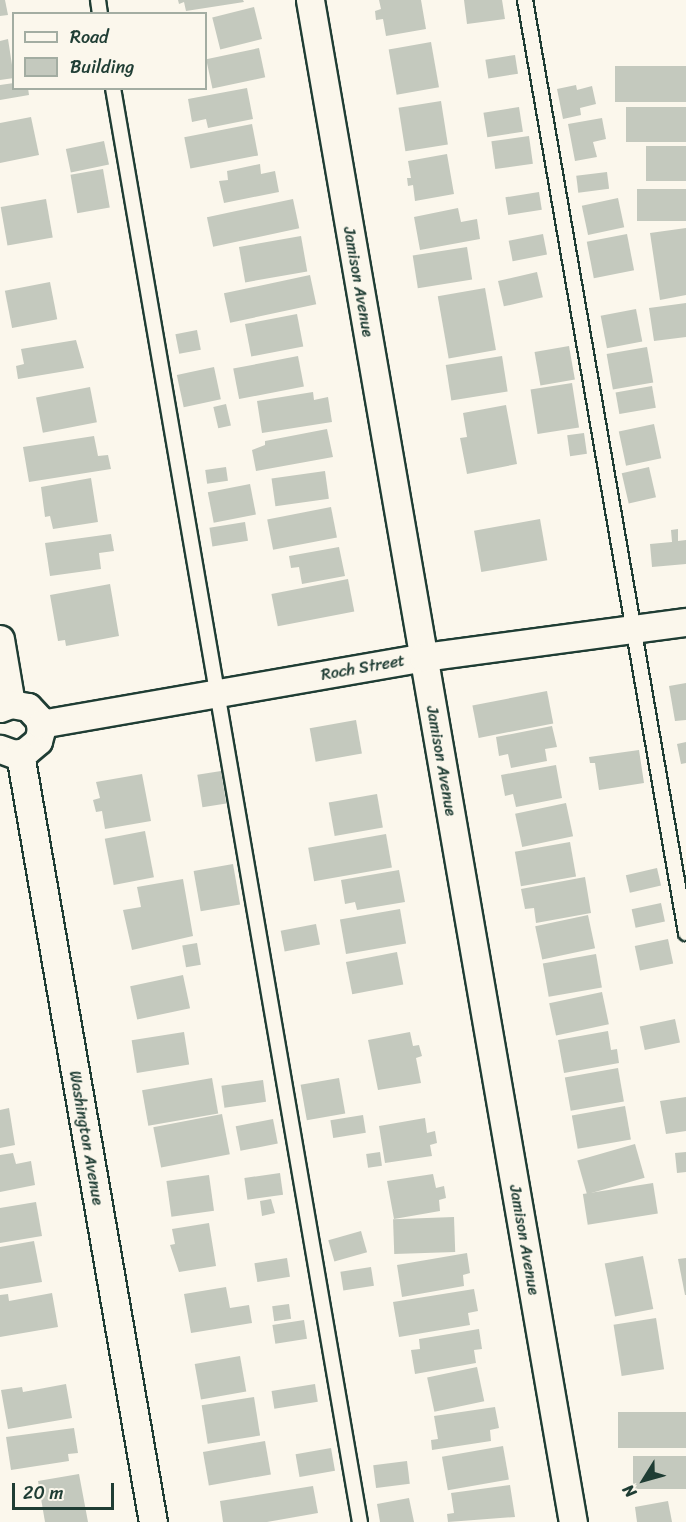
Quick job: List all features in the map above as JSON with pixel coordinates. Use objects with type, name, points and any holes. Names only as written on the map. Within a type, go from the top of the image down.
[{"type":"street","name":"Jamison Avenue","points":[[310,0],[573,1522]]},
{"type":"street","name":"Roch Street","points":[[41,724],[423,657],[633,627],[686,622]]},
{"type":"street","points":[[0,639],[6,706],[28,707],[41,724],[38,741],[10,751]]},
{"type":"street","name":"Washington Avenue","points":[[10,751],[153,1522]]},
{"type":"lane","points":[[525,0],[686,933]]},
{"type":"lane","points":[[113,90],[360,1522]]},
{"type":"building","points":[[0,0],[5,0],[8,15],[0,16]]},
{"type":"building","points":[[178,0],[243,0],[244,2],[186,11],[184,2],[179,4]]},
{"type":"building","points":[[379,0],[421,0],[426,29],[386,36],[383,19],[376,20],[375,11],[381,9]]},
{"type":"building","points":[[464,0],[502,0],[505,19],[467,24]]},
{"type":"building","points":[[254,7],[262,39],[220,49],[212,17]]},
{"type":"building","points":[[8,39],[12,78],[0,80],[0,41]]},
{"type":"building","points":[[431,42],[439,87],[397,95],[389,49]]},
{"type":"building","points":[[259,48],[265,77],[212,89],[207,59]]},
{"type":"building","points":[[515,55],[518,74],[488,78],[485,60]]},
{"type":"building","points":[[615,66],[686,66],[686,102],[615,102]]},
{"type":"building","points":[[12,83],[12,90],[28,90],[29,95],[0,100],[0,85]]},
{"type":"building","points":[[576,85],[577,90],[592,86],[596,104],[580,108],[581,115],[563,119],[557,89]]},
{"type":"building","points":[[247,88],[253,119],[208,128],[206,119],[192,122],[188,99]]},
{"type":"building","points":[[441,101],[448,144],[405,151],[399,108]]},
{"type":"building","points":[[519,107],[523,132],[487,137],[483,113]]},
{"type":"building","points":[[626,107],[686,107],[686,142],[626,142]]},
{"type":"building","points":[[31,117],[39,155],[0,163],[0,123]]},
{"type":"building","points":[[602,118],[606,139],[593,142],[597,157],[575,161],[568,124]]},
{"type":"building","points":[[252,124],[258,155],[190,169],[184,137]]},
{"type":"building","points":[[529,136],[533,164],[495,169],[491,141]]},
{"type":"building","points":[[104,141],[109,164],[71,173],[66,149]]},
{"type":"building","points":[[646,146],[686,146],[686,181],[646,181]]},
{"type":"building","points":[[447,154],[454,194],[415,201],[413,185],[408,186],[407,178],[411,178],[408,161]]},
{"type":"building","points":[[260,164],[261,174],[275,171],[279,192],[224,203],[219,181],[228,180],[227,171]]},
{"type":"building","points":[[103,169],[110,207],[77,213],[71,175]]},
{"type":"building","points":[[607,172],[609,189],[578,193],[576,176]]},
{"type":"building","points":[[637,189],[686,189],[686,221],[637,221]]},
{"type":"building","points":[[539,192],[542,210],[508,215],[505,197]]},
{"type":"building","points":[[618,198],[624,227],[588,235],[582,206]]},
{"type":"building","points":[[46,199],[53,237],[7,245],[1,207]]},
{"type":"building","points":[[293,199],[299,228],[213,247],[207,217]]},
{"type":"building","points":[[458,208],[461,222],[477,219],[480,239],[420,250],[414,217]]},
{"type":"building","points":[[686,228],[686,295],[660,300],[650,233]]},
{"type":"building","points":[[543,234],[547,255],[513,261],[509,241]]},
{"type":"building","points":[[627,234],[634,270],[594,278],[587,242]]},
{"type":"building","points":[[301,236],[307,271],[245,282],[239,247]]},
{"type":"building","points":[[467,247],[472,280],[418,288],[413,256]]},
{"type":"building","points":[[537,272],[543,297],[504,306],[498,281]]},
{"type":"building","points":[[310,275],[316,304],[230,323],[224,293]]},
{"type":"building","points":[[50,282],[57,319],[12,328],[5,291]]},
{"type":"building","points":[[485,288],[496,350],[449,358],[438,296]]},
{"type":"building","points":[[686,303],[686,337],[654,341],[649,308]]},
{"type":"building","points":[[636,309],[642,341],[607,348],[601,316]]},
{"type":"building","points":[[297,314],[303,346],[251,357],[245,324]]},
{"type":"building","points":[[197,330],[201,350],[179,354],[175,334]]},
{"type":"building","points":[[76,340],[84,368],[18,379],[16,366],[24,364],[21,349]]},
{"type":"building","points":[[569,346],[575,379],[540,386],[535,352]]},
{"type":"building","points":[[647,347],[653,382],[613,390],[607,354]]},
{"type":"building","points":[[298,356],[304,386],[239,399],[233,369]]},
{"type":"building","points":[[502,356],[508,392],[451,400],[446,365]]},
{"type":"building","points":[[214,367],[221,399],[184,407],[177,375]]},
{"type":"building","points":[[572,383],[579,427],[538,434],[531,390]]},
{"type":"building","points":[[652,386],[656,408],[619,414],[616,392]]},
{"type":"building","points":[[90,387],[97,422],[43,433],[36,397]]},
{"type":"building","points":[[313,392],[314,400],[328,397],[332,422],[262,433],[257,401]]},
{"type":"building","points":[[226,404],[231,425],[218,428],[213,407]]},
{"type":"building","points":[[506,405],[517,464],[467,474],[460,438],[467,437],[463,413]]},
{"type":"building","points":[[654,424],[661,458],[626,466],[619,431]]},
{"type":"building","points":[[327,429],[333,457],[256,471],[252,450],[265,445],[265,441]]},
{"type":"building","points":[[584,433],[587,454],[570,456],[567,435]]},
{"type":"building","points":[[94,436],[98,456],[108,455],[111,469],[29,482],[23,447]]},
{"type":"building","points":[[226,467],[228,481],[207,484],[205,470]]},
{"type":"building","points":[[649,467],[656,497],[629,504],[622,473]]},
{"type":"building","points":[[325,471],[329,499],[275,506],[272,479]]},
{"type":"building","points":[[91,478],[98,522],[53,529],[50,516],[45,517],[41,487]]},
{"type":"building","points":[[250,484],[256,514],[214,523],[208,492]]},
{"type":"building","points":[[331,507],[337,537],[273,550],[267,519]]},
{"type":"building","points":[[540,519],[547,560],[481,572],[474,531]]},
{"type":"building","points":[[245,522],[248,541],[212,546],[209,528]]},
{"type":"building","points":[[678,529],[678,541],[686,540],[686,564],[652,567],[650,544],[672,542],[671,530]]},
{"type":"building","points":[[111,534],[114,551],[99,553],[101,569],[50,576],[45,543]]},
{"type":"building","points":[[339,547],[345,576],[302,584],[299,567],[291,568],[289,556]]},
{"type":"building","points":[[348,579],[354,611],[278,626],[271,594]]},
{"type":"building","points":[[110,584],[119,636],[66,646],[65,640],[58,641],[50,595]]},
{"type":"building","points":[[686,683],[686,720],[675,721],[669,686]]},
{"type":"building","points":[[547,691],[553,723],[479,738],[472,706]]},
{"type":"building","points":[[356,720],[362,753],[316,762],[310,728]]},
{"type":"building","points":[[552,726],[557,747],[545,749],[547,761],[511,768],[508,754],[499,756],[496,737]]},
{"type":"building","points":[[686,742],[686,763],[681,764],[677,744]]},
{"type":"building","points":[[639,750],[644,783],[599,790],[595,763],[590,763],[589,757]]},
{"type":"building","points":[[556,765],[562,798],[516,807],[513,794],[505,796],[501,775]]},
{"type":"building","points":[[221,771],[226,804],[202,807],[197,775]]},
{"type":"building","points":[[142,774],[151,821],[105,829],[102,811],[96,812],[93,800],[100,798],[96,782]]},
{"type":"building","points":[[377,794],[383,827],[335,836],[329,803]]},
{"type":"building","points":[[566,803],[573,836],[522,847],[515,814]]},
{"type":"building","points":[[145,831],[154,877],[114,885],[105,839]]},
{"type":"building","points":[[386,834],[392,867],[314,881],[308,848]]},
{"type":"building","points":[[570,842],[576,876],[521,886],[515,852]]},
{"type":"building","points":[[233,864],[240,904],[201,911],[194,871]]},
{"type":"building","points":[[657,868],[661,886],[630,893],[626,875]]},
{"type":"building","points":[[399,870],[405,902],[357,910],[355,902],[345,904],[341,880]]},
{"type":"building","points":[[585,877],[591,913],[536,923],[534,908],[525,909],[521,889]]},
{"type":"building","points":[[183,879],[193,936],[132,950],[123,910],[141,907],[137,887]]},
{"type":"building","points":[[661,903],[665,922],[636,928],[632,909]]},
{"type":"building","points":[[400,909],[406,943],[346,954],[340,920]]},
{"type":"building","points":[[588,915],[595,948],[542,959],[535,926]]},
{"type":"building","points":[[316,924],[320,945],[285,951],[281,931]]},
{"type":"building","points":[[668,939],[673,963],[640,971],[635,946]]},
{"type":"building","points":[[197,943],[201,965],[186,967],[182,946]]},
{"type":"building","points":[[397,952],[403,984],[352,994],[346,962]]},
{"type":"building","points":[[596,954],[602,987],[549,997],[543,963]]},
{"type":"building","points":[[183,975],[190,1008],[137,1019],[130,986]]},
{"type":"building","points":[[602,992],[609,1024],[556,1036],[549,1003]]},
{"type":"building","points":[[675,1019],[680,1042],[645,1050],[640,1026]]},
{"type":"building","points":[[608,1031],[611,1050],[617,1049],[619,1063],[564,1073],[558,1040]]},
{"type":"building","points":[[184,1032],[189,1065],[137,1073],[132,1040]]},
{"type":"building","points":[[410,1032],[413,1046],[419,1045],[422,1056],[416,1058],[421,1083],[378,1090],[368,1040]]},
{"type":"building","points":[[618,1068],[624,1101],[571,1111],[565,1077]]},
{"type":"building","points":[[212,1078],[218,1113],[148,1126],[142,1090]]},
{"type":"building","points":[[339,1078],[345,1113],[307,1120],[301,1085]]},
{"type":"building","points":[[263,1080],[266,1102],[224,1108],[221,1086]]},
{"type":"building","points":[[686,1097],[686,1131],[666,1134],[660,1101]]},
{"type":"building","points":[[625,1106],[631,1139],[578,1149],[572,1115]]},
{"type":"building","points":[[9,1108],[15,1145],[0,1148],[0,1110]]},
{"type":"building","points":[[222,1114],[230,1154],[161,1168],[153,1127]]},
{"type":"building","points":[[363,1115],[366,1133],[333,1138],[330,1120]]},
{"type":"building","points":[[425,1118],[427,1133],[435,1131],[437,1143],[430,1145],[432,1156],[385,1163],[379,1126]]},
{"type":"building","points":[[273,1119],[278,1144],[240,1151],[236,1126]]},
{"type":"building","points":[[635,1144],[645,1178],[587,1194],[577,1161]]},
{"type":"building","points":[[380,1152],[382,1166],[368,1168],[366,1154]]},
{"type":"building","points":[[686,1152],[686,1172],[677,1173],[675,1153]]},
{"type":"building","points":[[13,1153],[16,1164],[31,1161],[35,1185],[0,1192],[0,1155]]},
{"type":"building","points":[[280,1173],[283,1195],[247,1200],[244,1178]]},
{"type":"building","points":[[433,1174],[436,1188],[444,1186],[446,1198],[439,1200],[440,1211],[394,1219],[387,1181]]},
{"type":"building","points":[[209,1175],[214,1211],[171,1217],[166,1181]]},
{"type":"building","points":[[653,1183],[658,1214],[588,1225],[583,1194]]},
{"type":"building","points":[[271,1199],[275,1213],[262,1216],[260,1201]]},
{"type":"building","points":[[36,1202],[42,1236],[0,1243],[0,1208]]},
{"type":"building","points":[[454,1217],[455,1252],[394,1254],[393,1219]]},
{"type":"building","points":[[209,1223],[216,1266],[179,1272],[170,1245],[175,1244],[172,1229]]},
{"type":"building","points":[[361,1231],[367,1252],[334,1262],[328,1240]]},
{"type":"building","points":[[34,1241],[42,1282],[0,1289],[0,1247]]},
{"type":"building","points":[[467,1253],[470,1273],[463,1275],[464,1286],[402,1297],[397,1265]]},
{"type":"building","points":[[643,1256],[653,1309],[615,1316],[605,1263]]},
{"type":"building","points":[[287,1258],[290,1277],[257,1282],[254,1263]]},
{"type":"building","points":[[686,1258],[686,1295],[685,1295],[678,1259]]},
{"type":"building","points":[[371,1267],[374,1286],[343,1291],[340,1272]]},
{"type":"building","points":[[226,1287],[230,1308],[249,1305],[252,1323],[191,1333],[184,1294]]},
{"type":"building","points":[[474,1289],[478,1311],[468,1313],[470,1325],[399,1337],[393,1302]]},
{"type":"building","points":[[52,1293],[58,1327],[0,1337],[0,1295],[8,1294],[9,1301]]},
{"type":"building","points":[[289,1304],[291,1319],[274,1321],[272,1306]]},
{"type":"building","points":[[656,1318],[664,1369],[622,1376],[614,1325]]},
{"type":"building","points":[[304,1320],[307,1339],[275,1344],[272,1325]]},
{"type":"building","points":[[479,1329],[482,1349],[474,1350],[476,1363],[415,1374],[411,1350],[420,1349],[419,1339]]},
{"type":"building","points":[[240,1356],[246,1391],[201,1399],[195,1364]]},
{"type":"building","points":[[477,1367],[484,1401],[434,1412],[427,1378]]},
{"type":"building","points":[[66,1384],[72,1418],[8,1429],[1,1390],[22,1387],[23,1392]]},
{"type":"building","points":[[315,1384],[318,1402],[274,1409],[272,1391]]},
{"type":"building","points":[[254,1397],[260,1436],[208,1444],[202,1405]]},
{"type":"building","points":[[495,1407],[499,1428],[490,1430],[491,1441],[432,1450],[431,1440],[438,1439],[434,1416]]},
{"type":"building","points":[[618,1412],[686,1412],[686,1448],[618,1448]]},
{"type":"building","points":[[74,1428],[78,1453],[68,1454],[69,1461],[11,1470],[6,1437]]},
{"type":"building","points":[[265,1441],[271,1474],[209,1485],[203,1452]]},
{"type":"building","points":[[503,1446],[509,1479],[448,1490],[442,1457]]},
{"type":"building","points":[[331,1448],[335,1471],[300,1477],[296,1454]]},
{"type":"building","points":[[633,1456],[686,1456],[686,1489],[633,1489]]},
{"type":"building","points":[[407,1461],[410,1484],[376,1488],[373,1465]]},
{"type":"building","points":[[79,1474],[88,1522],[45,1522],[38,1481]]},
{"type":"building","points":[[510,1485],[515,1517],[448,1522],[447,1514],[454,1513],[451,1493]]},
{"type":"building","points":[[313,1486],[318,1513],[267,1522],[223,1522],[220,1501]]},
{"type":"building","points":[[409,1498],[414,1522],[380,1522],[377,1504]]},
{"type":"building","points":[[668,1501],[672,1522],[637,1522],[635,1507]]}]
